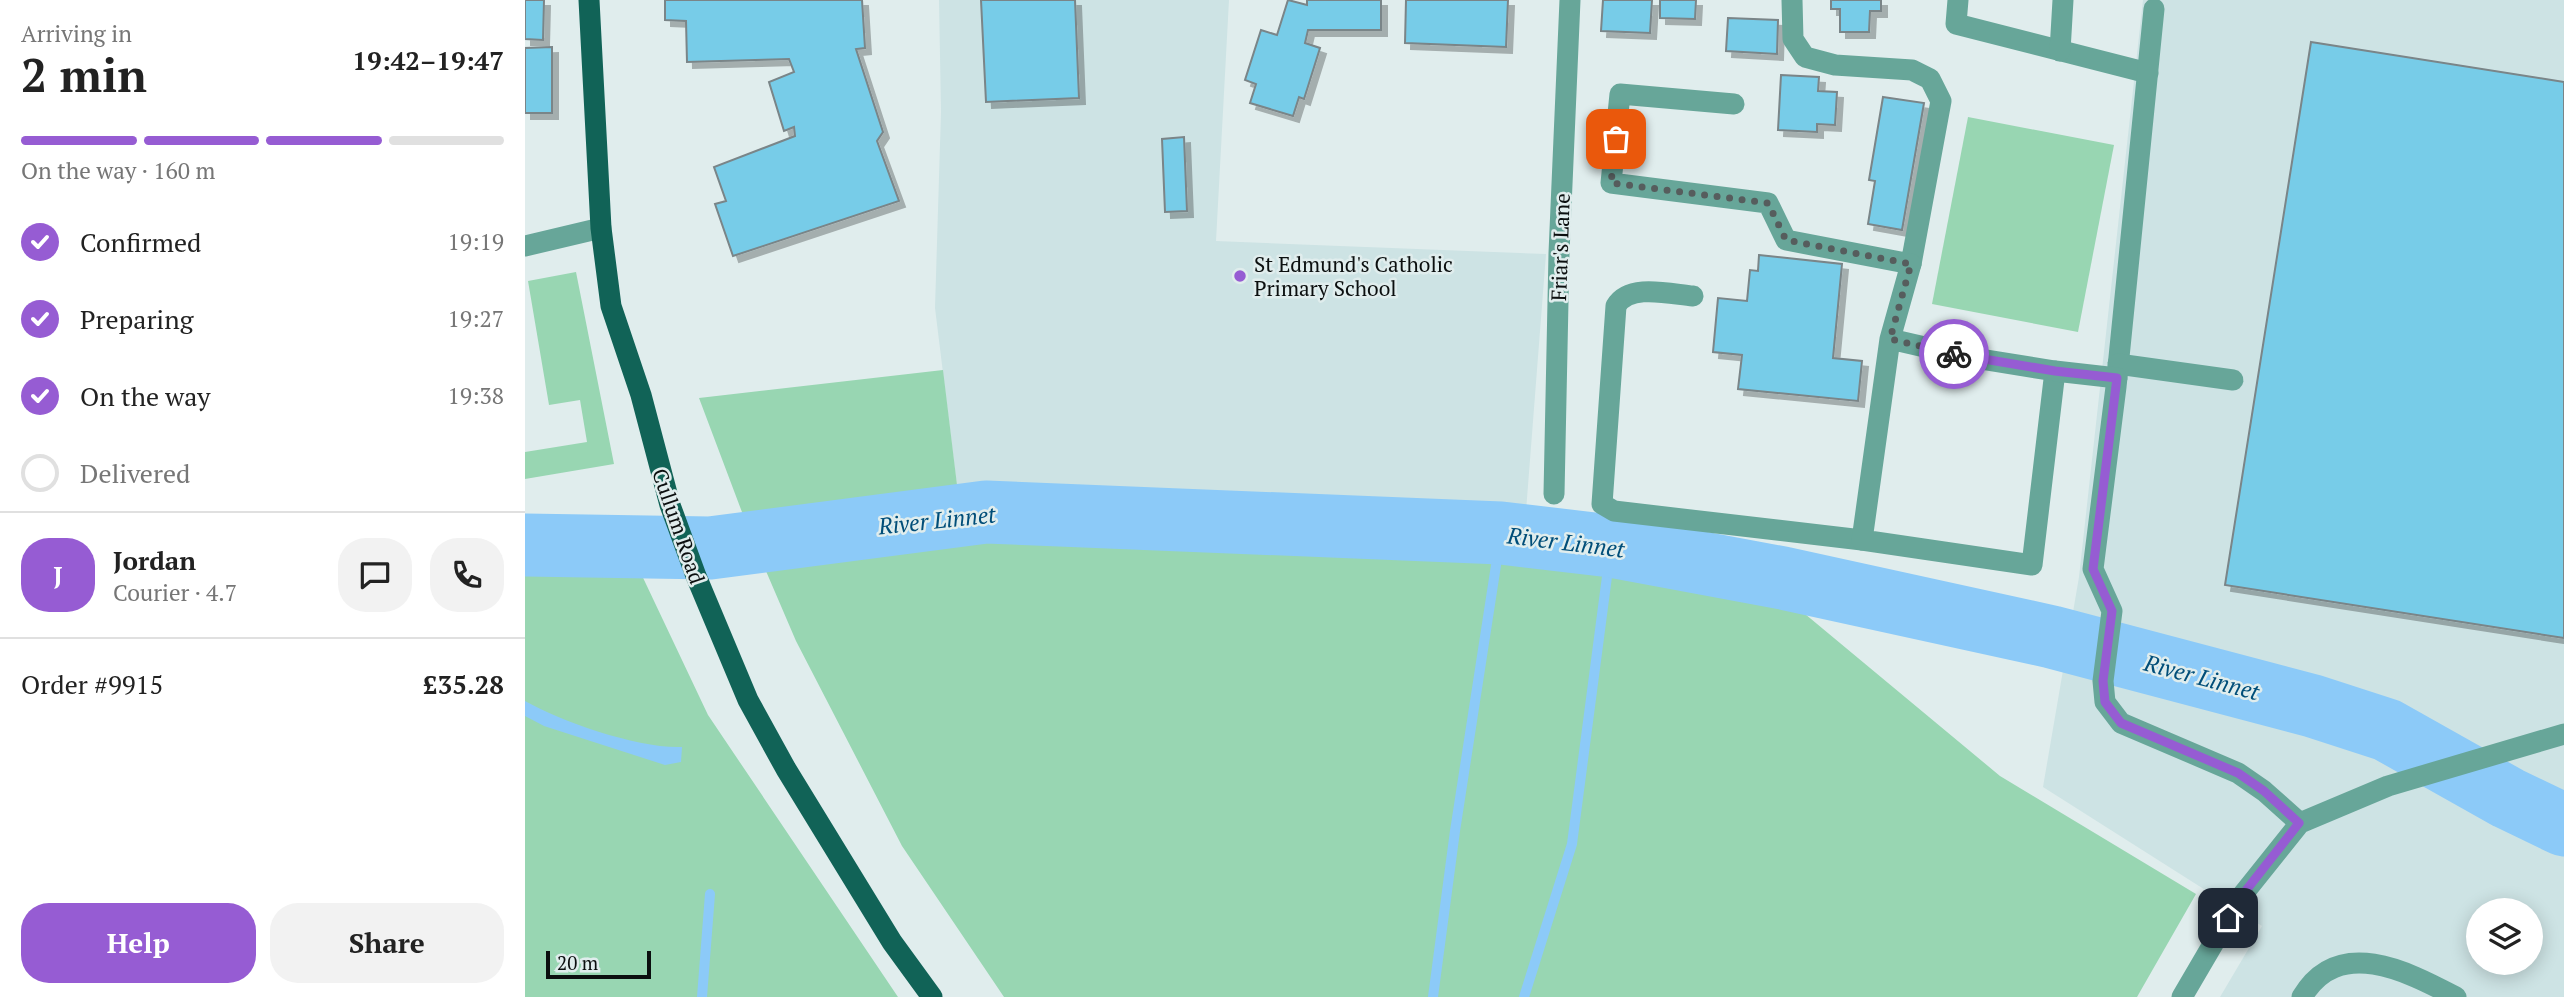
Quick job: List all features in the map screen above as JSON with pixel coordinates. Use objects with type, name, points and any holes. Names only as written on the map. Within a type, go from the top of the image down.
[{"type":"main road","name":"Cullum Road","points":[[589,0],[601,228],[611,306],[641,395],[670,505],[696,576],[748,699],[786,769],[892,942],[932,997]]},
{"type":"street","name":"Friar's Lane","points":[[1554,494],[1559,253],[1570,0]]},
{"type":"street","points":[[1792,0],[1793,39],[1805,57],[1835,65],[1912,70],[1930,79],[1941,101],[1911,264],[1890,339],[1862,540]]},
{"type":"street","points":[[1958,0],[1956,24],[2148,73]]},
{"type":"street","points":[[2060,51],[2063,0]]},
{"type":"street","points":[[2154,9],[2118,371],[2093,569],[2112,611],[2103,681],[2105,702],[2121,723],[2238,773],[2264,791],[2299,823]]},
{"type":"street","points":[[1734,104],[1620,94],[1611,183],[1768,203],[1786,240],[1911,264]]},
{"type":"street","points":[[525,246],[601,228]]},
{"type":"street","points":[[1693,296],[1636,293],[1620,300],[1616,306],[1602,503],[1614,511],[1862,540],[2032,565],[2055,371]]},
{"type":"street","points":[[1890,339],[1968,357],[2055,371],[2118,371],[2233,380]]},
{"type":"street","points":[[2182,997],[2240,898],[2299,823],[2388,786],[2564,734]]},
{"type":"street","points":[[2302,997],[2310,984],[2326,973],[2358,962],[2384,965],[2412,974],[2456,997]]},
{"type":"shaded area","name":"St Edmund's Catholic Primary School","points":[[939,0],[1229,0],[1216,241],[1546,254],[1523,550],[963,535],[935,308],[941,112]]},
{"type":"shaded area","points":[[2143,0],[2564,0],[2564,997],[2220,997],[2262,926],[2043,787],[2079,577]]},
{"type":"green space","points":[[1968,117],[2114,145],[2078,332],[1932,304]]},
{"type":"green space","points":[[576,272],[614,464],[525,479],[525,452],[587,442],[580,400],[549,405],[528,281]]},
{"type":"green space","points":[[943,370],[963,534],[1182,532],[1531,559],[1787,599],[2000,776],[2196,894],[2137,997],[1004,997],[902,846],[796,641],[751,536],[699,398]]},
{"type":"green space","points":[[628,546],[708,715],[898,997],[525,997],[525,573]]},
{"type":"water","points":[[525,532],[632,536],[639,559],[525,556]]},
{"type":"water","points":[[525,701],[602,733],[645,744],[682,747],[681,762],[665,765],[544,726],[525,716]]},
{"type":"building","points":[[525,0],[544,0],[543,40],[525,39]]},
{"type":"building","points":[[665,0],[862,0],[865,48],[856,49],[883,132],[877,141],[899,201],[733,256],[715,204],[726,201],[714,167],[795,136],[794,127],[784,131],[769,82],[794,72],[789,59],[687,62],[686,21],[665,20]]},
{"type":"building","points":[[981,0],[1075,0],[1079,98],[986,102]]},
{"type":"building","points":[[1288,0],[1307,5],[1307,0],[1381,0],[1381,30],[1308,30],[1305,43],[1320,48],[1304,99],[1299,97],[1293,116],[1250,103],[1256,84],[1245,80],[1261,30],[1277,35]]},
{"type":"building","points":[[1406,0],[1508,0],[1506,47],[1405,43]]},
{"type":"building","points":[[1603,0],[1652,0],[1650,33],[1601,31]]},
{"type":"building","points":[[1660,0],[1696,0],[1695,19],[1660,18]]},
{"type":"building","points":[[1831,0],[1881,0],[1881,11],[1870,11],[1869,32],[1840,32],[1840,9],[1831,9]]},
{"type":"building","points":[[1728,18],[1778,20],[1777,54],[1726,51]]},
{"type":"building","points":[[2311,42],[2564,82],[2564,638],[2225,585]]},
{"type":"building","points":[[552,47],[552,113],[525,113],[525,48]]},
{"type":"building","points":[[1781,75],[1819,77],[1818,91],[1837,92],[1835,125],[1817,124],[1817,132],[1778,130]]},
{"type":"building","points":[[1883,97],[1924,103],[1902,230],[1868,224],[1875,181],[1869,180]]},
{"type":"building","points":[[1184,137],[1187,211],[1165,212],[1162,139]]},
{"type":"building","points":[[1759,255],[1842,264],[1833,358],[1862,361],[1858,401],[1738,389],[1742,355],[1713,352],[1718,298],[1747,301],[1750,270],[1758,271]]},
{"type":"waterway","name":"River Linnet","points":[[525,545],[710,548],[986,512],[1501,533],[1611,546],[1783,578],[2052,637],[2313,706],[2387,730],[2508,798],[2564,825]]},
{"type":"waterway","points":[[1433,997],[1455,831],[1501,533]]},
{"type":"waterway","points":[[1524,997],[1572,844],[1611,546]]},
{"type":"waterway","points":[[702,997],[710,894]]},
{"type":"way so far","points":[[1616,139],[1611,183],[1768,203],[1786,240],[1911,264],[1890,339],[1954,354]]},
{"type":"place","name":"St Edmund's Catholic Primary School","points":[[1240,276]]},
{"type":"route","points":[[1954,354],[2055,371],[2117,378],[2093,569],[2112,611],[2103,681],[2105,702],[2121,723],[2238,773],[2264,791],[2299,823],[2240,898],[2228,918]]}]
